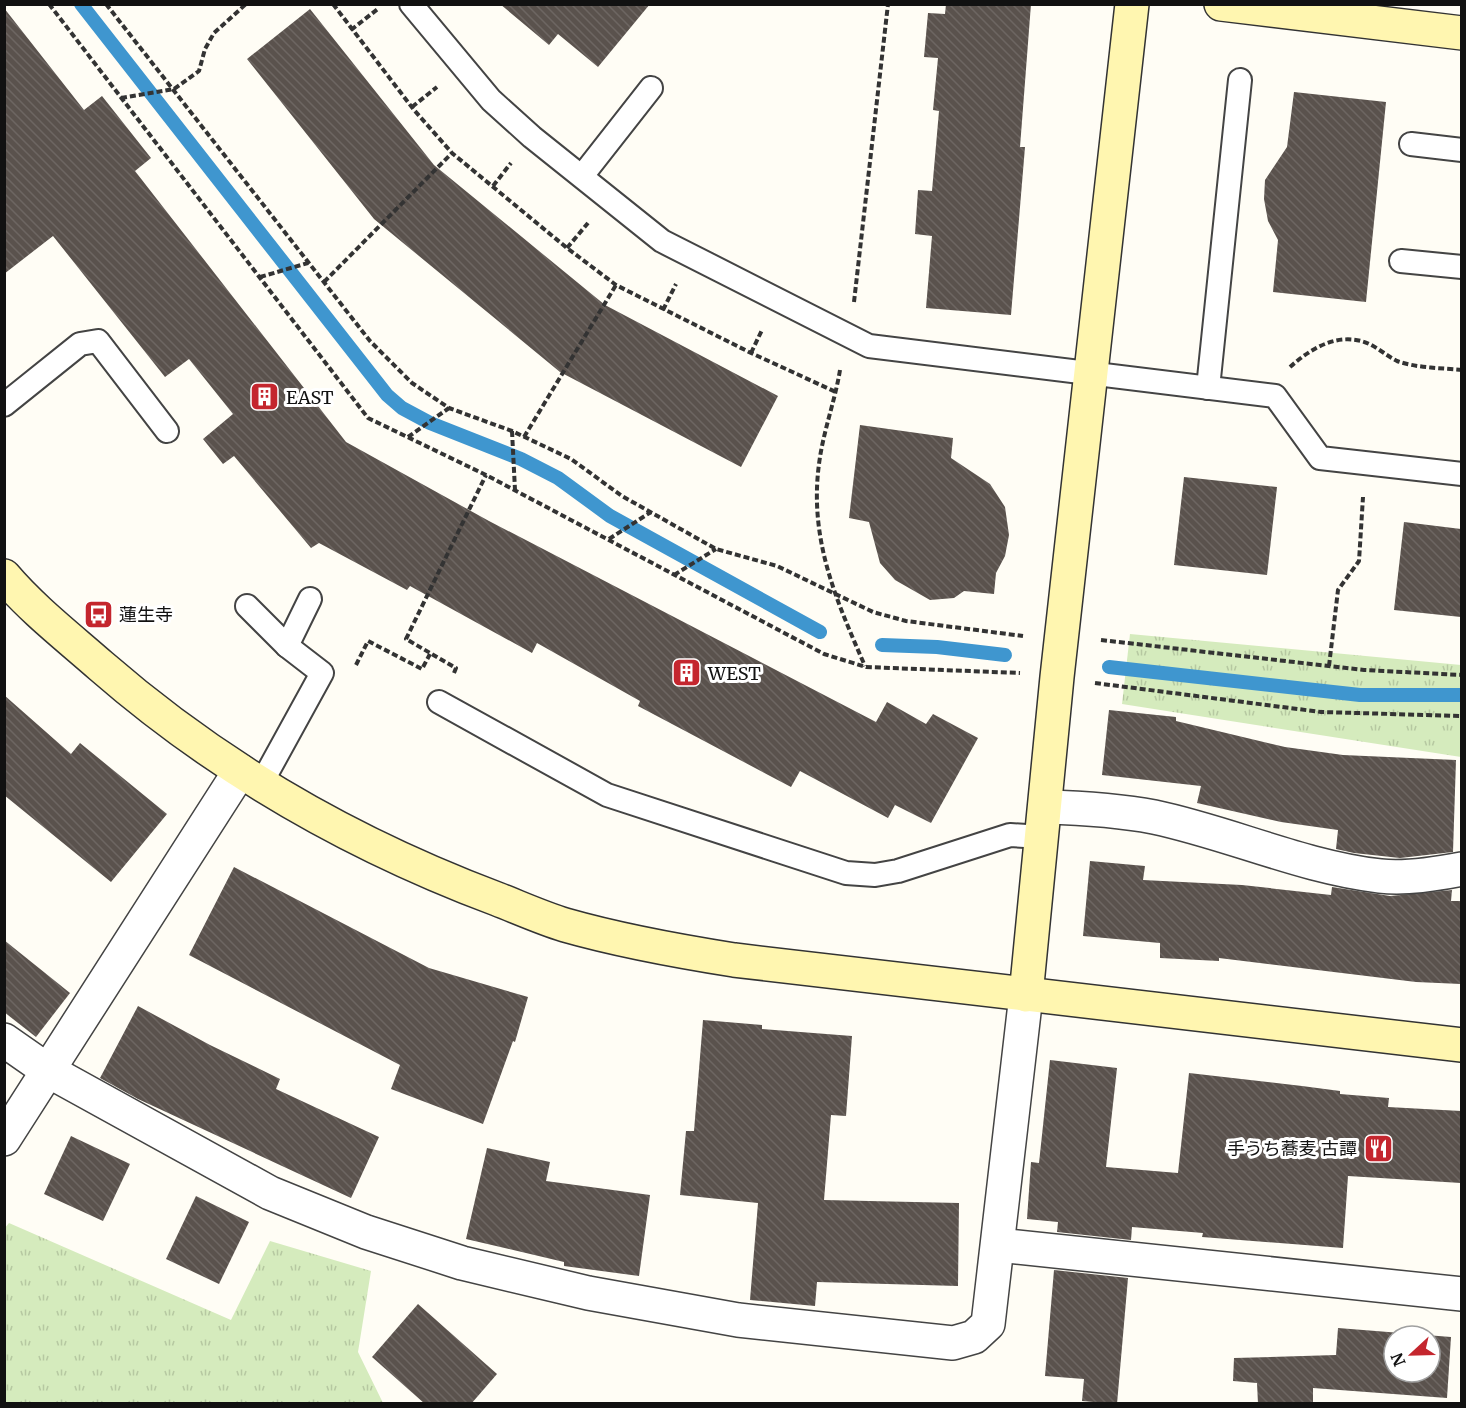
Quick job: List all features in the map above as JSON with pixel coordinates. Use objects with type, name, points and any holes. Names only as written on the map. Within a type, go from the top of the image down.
[{"type":"street","points":[[4,1040],[47,1070],[270,1193],[366,1233],[462,1263],[588,1293],[738,1320],[953,1343],[974,1337],[988,1324],[998,1245],[1090,373],[1132,4]]},
{"type":"street","points":[[1221,4],[1461,33]]},
{"type":"street","points":[[4,576],[66,636],[123,685],[192,738],[251,777],[341,829],[404,860],[461,886],[564,924],[652,946],[734,960],[1461,1045]]},
{"type":"street","points":[[4,1138],[47,1070],[251,777]]},
{"type":"street","points":[[1043,822],[1076,808],[1154,818],[1317,864],[1381,877],[1434,875],[1461,869]]},
{"type":"street","points":[[998,1245],[1461,1294]]},
{"type":"lane","points":[[411,4],[491,100],[532,137],[662,241],[869,346],[1275,396],[1320,458],[1461,474]]},
{"type":"lane","points":[[1208,388],[1240,80]]},
{"type":"lane","points":[[582,176],[651,88]]},
{"type":"lane","points":[[1411,144],[1461,150]]},
{"type":"lane","points":[[1401,261],[1461,267]]},
{"type":"lane","points":[[4,405],[80,344],[98,341],[168,431]]},
{"type":"lane","points":[[286,646],[310,599]]},
{"type":"lane","points":[[247,606],[286,646],[322,673],[251,777]]},
{"type":"lane","points":[[439,702],[607,795],[846,873],[875,875],[898,871],[1043,822]]},
{"type":"path","points":[[49,4],[368,418],[516,490],[824,654],[866,667],[1026,674]]},
{"type":"path","points":[[106,4],[378,350],[412,383],[449,408],[512,431],[571,459],[622,496],[716,549],[777,566],[873,612],[906,621],[1030,637]]},
{"type":"path","points":[[121,98],[174,89],[199,70],[205,49],[214,33],[246,4]]},
{"type":"path","points":[[333,4],[351,30],[452,153],[616,285],[751,353],[836,392]]},
{"type":"path","points":[[351,30],[384,4]]},
{"type":"path","points":[[853,313],[888,4]]},
{"type":"path","points":[[324,282],[452,153]]},
{"type":"path","points":[[260,277],[308,263]]},
{"type":"path","points":[[524,437],[616,285]]},
{"type":"path","points":[[1287,370],[1303,356],[1325,343],[1350,340],[1363,341],[1399,362],[1461,370]]},
{"type":"path","points":[[840,369],[819,463],[817,499],[820,543],[833,591],[866,667]]},
{"type":"path","points":[[408,437],[449,408]]},
{"type":"path","points":[[512,431],[516,490]]},
{"type":"path","points":[[1329,666],[1338,590],[1359,561],[1365,463]]},
{"type":"path","points":[[352,673],[369,641],[422,669],[430,654],[406,639],[486,475]]},
{"type":"path","points":[[609,539],[651,512]]},
{"type":"path","points":[[674,575],[716,549]]},
{"type":"path","points":[[1092,639],[1364,670],[1461,675]]},
{"type":"path","points":[[1086,682],[1321,711],[1461,716]]},
{"type":"green space","points":[[1130,634],[1461,665],[1461,757],[1122,704]]},
{"type":"green space","points":[[9,1223],[231,1320],[270,1241],[371,1271],[358,1352],[383,1403],[5,1403],[4,1229]]},
{"type":"building","points":[[500,4],[650,4],[598,67],[558,34],[549,45]]},
{"type":"building","points":[[946,4],[1031,4],[1020,147],[1025,147],[1011,315],[926,308],[932,236],[915,234],[918,190],[932,191],[939,111],[933,110],[938,58],[924,57],[928,13],[945,14]]},
{"type":"building","points":[[4,8],[84,110],[102,96],[151,158],[135,171],[346,442],[489,521],[876,722],[887,702],[926,724],[933,714],[978,738],[931,823],[895,805],[888,818],[800,771],[791,787],[638,706],[640,701],[537,643],[532,653],[410,586],[407,590],[319,543],[311,548],[234,456],[223,464],[203,439],[233,414],[189,359],[165,377],[53,236],[4,274]]},
{"type":"building","points":[[310,9],[434,165],[605,305],[778,396],[741,467],[560,372],[374,219],[247,59]]},
{"type":"building","points":[[1294,92],[1386,102],[1366,302],[1273,292],[1278,240],[1268,221],[1264,199],[1265,180],[1287,147]]},
{"type":"building","points":[[860,425],[953,438],[951,458],[990,484],[1005,507],[1009,535],[1005,556],[996,573],[994,594],[964,591],[954,598],[930,600],[895,580],[880,563],[869,522],[849,518]]},
{"type":"building","points":[[1184,477],[1277,487],[1267,575],[1174,565]]},
{"type":"building","points":[[1404,522],[1461,529],[1461,617],[1394,610]]},
{"type":"building","points":[[4,695],[71,754],[80,743],[167,814],[111,882],[4,795]]},
{"type":"building","points":[[1109,710],[1176,717],[1176,721],[1285,747],[1343,755],[1456,760],[1453,852],[1400,858],[1354,853],[1336,849],[1338,830],[1281,822],[1197,803],[1201,786],[1102,775]]},
{"type":"building","points":[[1090,861],[1145,866],[1143,880],[1242,885],[1331,895],[1332,887],[1390,896],[1452,890],[1451,901],[1461,901],[1461,984],[1416,982],[1219,958],[1219,961],[1160,958],[1160,943],[1083,936]]},
{"type":"building","points":[[234,867],[429,968],[528,997],[515,1042],[513,1041],[483,1124],[391,1089],[400,1065],[189,955]]},
{"type":"building","points":[[4,940],[70,993],[36,1037],[4,1012]]},
{"type":"building","points":[[138,1006],[280,1079],[276,1089],[379,1137],[351,1198],[138,1099],[100,1078]]},
{"type":"building","points":[[703,1020],[762,1025],[762,1029],[852,1036],[846,1116],[831,1115],[824,1200],[959,1203],[958,1286],[817,1282],[815,1306],[750,1300],[758,1203],[680,1195],[686,1131],[694,1131]]},
{"type":"building","points":[[1050,1060],[1117,1068],[1106,1167],[1178,1173],[1189,1073],[1340,1091],[1340,1094],[1389,1098],[1388,1107],[1461,1111],[1461,1183],[1348,1176],[1343,1248],[1202,1237],[1203,1233],[1132,1227],[1131,1240],[1057,1232],[1058,1222],[1027,1219],[1031,1162],[1039,1163]]},
{"type":"building","points":[[71,1136],[130,1164],[103,1221],[44,1194]]},
{"type":"building","points":[[487,1148],[550,1162],[546,1181],[650,1195],[639,1276],[564,1266],[564,1262],[466,1239]]},
{"type":"building","points":[[196,1196],[249,1222],[219,1284],[166,1259]]},
{"type":"building","points":[[1054,1270],[1128,1278],[1117,1404],[1082,1401],[1084,1379],[1045,1376]]},
{"type":"building","points":[[418,1304],[497,1374],[471,1404],[425,1404],[372,1357]]},
{"type":"building","points":[[1338,1328],[1382,1332],[1382,1384],[1442,1384],[1442,1336],[1451,1337],[1447,1398],[1313,1388],[1313,1404],[1258,1404],[1257,1383],[1233,1381],[1234,1358],[1336,1355]]},
{"type":"waterway","points":[[81,4],[387,395],[402,408],[430,423],[521,459],[558,478],[610,516],[820,632]]},
{"type":"waterway","points":[[882,645],[937,647],[1005,655]]},
{"type":"waterway","points":[[1109,667],[1360,695],[1462,695]]},
{"type":"place","name":"EAST","points":[[265,397]]},
{"type":"place","name":"蓮生寺","points":[[98,614]]},
{"type":"place","name":"WEST","points":[[687,673]]},
{"type":"place","name":"手うち蕎麦 古譚","points":[[1378,1148]]}]
